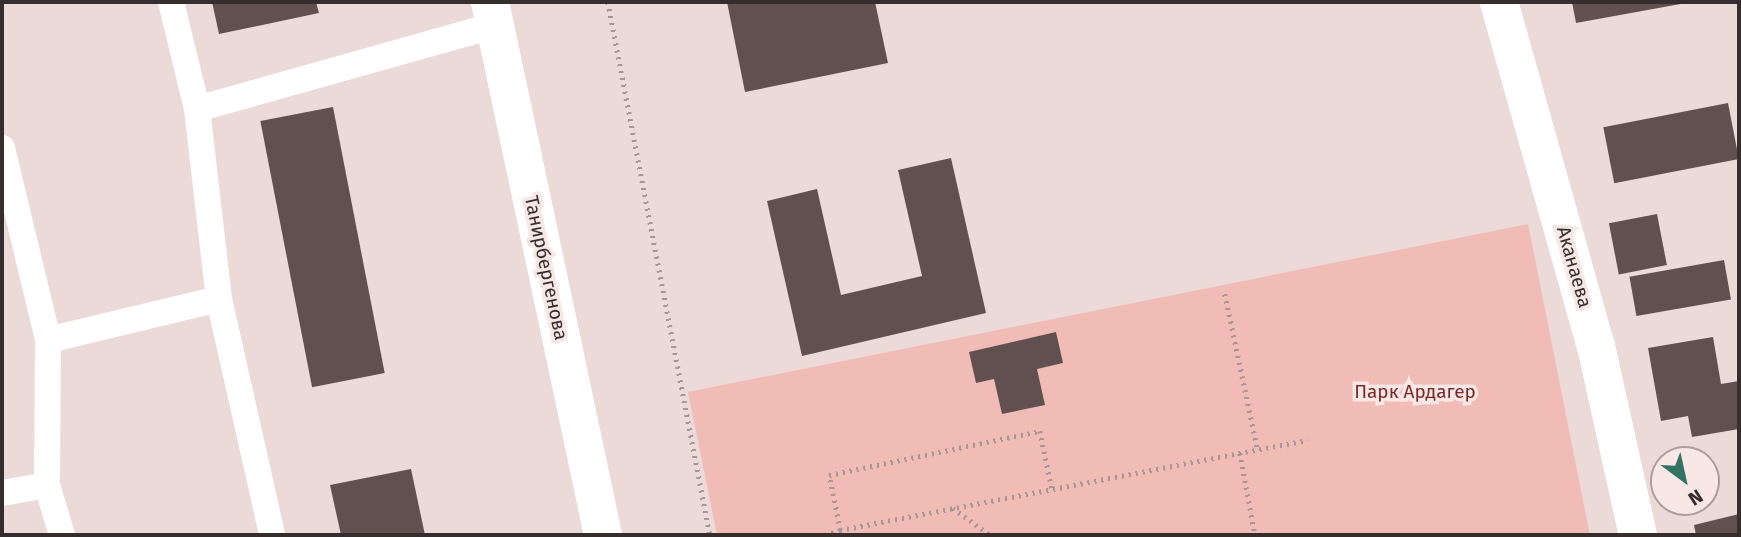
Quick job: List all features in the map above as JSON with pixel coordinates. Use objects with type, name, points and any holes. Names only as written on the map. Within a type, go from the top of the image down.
[{"type":"street","name":"Аканаева","points":[[1499,2],[1597,346],[1638,535]]},
{"type":"street","name":"Танирбергенова","points":[[492,14],[603,535]]},
{"type":"lane","points":[[171,2],[197,109],[219,299],[272,535]]},
{"type":"lane","points":[[197,109],[492,14]]},
{"type":"lane","points":[[2,148],[48,340],[47,485],[62,535]]},
{"type":"lane","points":[[48,340],[219,299]]},
{"type":"lane","points":[[2,493],[47,485]]},
{"type":"path","points":[[607,2],[710,535]]},
{"type":"path","points":[[1225,294],[1258,450]]},
{"type":"path","points":[[840,530],[829,475],[1040,432],[1052,489]]},
{"type":"path","points":[[825,535],[1307,440]]},
{"type":"path","points":[[1240,453],[1255,535]]},
{"type":"path","points":[[953,508],[990,535]]},
{"type":"green space","name":"Парк Ардагер","points":[[1528,224],[1590,535],[717,535],[688,392]]},
{"type":"building","points":[[212,2],[316,2],[319,13],[219,34]]},
{"type":"building","points":[[727,2],[875,2],[888,63],[745,92]]},
{"type":"building","points":[[1572,2],[1686,2],[1686,3],[1576,23]]},
{"type":"building","points":[[1728,103],[1739,159],[1614,183],[1603,127]]},
{"type":"building","points":[[333,107],[385,373],[312,387],[260,121]]},
{"type":"building","points":[[951,158],[986,313],[802,356],[767,201],[817,189],[841,295],[922,276],[898,170]]},
{"type":"building","points":[[1657,214],[1667,265],[1619,274],[1609,223]]},
{"type":"building","points":[[1724,260],[1731,299],[1636,316],[1629,277]]},
{"type":"building","points":[[1056,332],[1063,363],[1037,369],[1045,405],[1002,414],[994,379],[976,383],[969,352]]},
{"type":"building","points":[[1713,337],[1721,384],[1739,381],[1739,429],[1692,437],[1688,416],[1661,421],[1648,348]]},
{"type":"building","points":[[411,469],[425,535],[341,535],[330,485]]},
{"type":"building","points":[[1739,514],[1739,535],[1696,535],[1694,525]]}]
